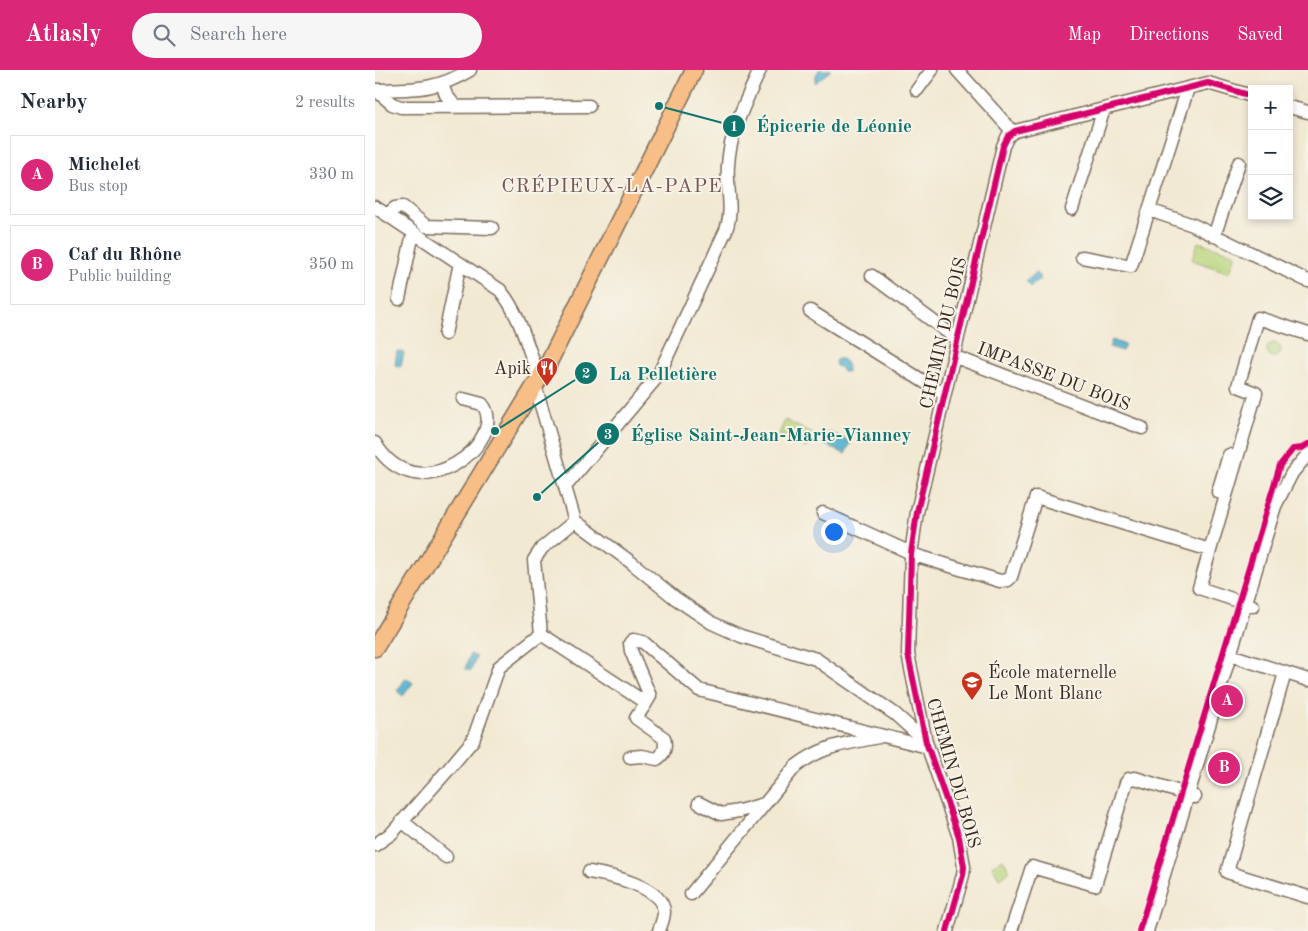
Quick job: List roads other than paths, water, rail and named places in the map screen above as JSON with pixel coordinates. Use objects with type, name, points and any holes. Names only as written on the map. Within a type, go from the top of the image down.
[{"type":"main road","points":[[375,648],[538,381],[694,70]]},
{"type":"street","points":[[375,90],[425,89],[442,84],[470,70]]},
{"type":"street","points":[[565,487],[658,376],[729,221],[727,166],[731,141],[737,120],[759,70]]},
{"type":"street","points":[[917,90],[932,70]]},
{"type":"street","points":[[957,70],[1013,132],[1208,83],[1248,95]]},
{"type":"street","points":[[442,84],[446,95],[456,107]]},
{"type":"street","points":[[1082,257],[1131,266],[1188,88]]},
{"type":"street","points":[[375,90],[392,104],[401,107],[589,106]]},
{"type":"street","points":[[1293,108],[1308,112]]},
{"type":"street","points":[[1072,209],[1104,109]]},
{"type":"street","name":"CHEMIN DU BOIS","points":[[947,931],[963,875],[963,858],[959,837],[927,745],[909,654],[911,554],[917,512],[1001,153],[1007,136],[1013,132]]},
{"type":"street","points":[[1214,236],[1239,163]]},
{"type":"street","points":[[375,207],[491,283],[510,302],[516,313],[536,369],[575,522],[632,563],[675,598],[712,623],[741,636],[816,659],[895,714],[927,745]]},
{"type":"street","points":[[387,215],[395,208],[403,207],[426,226],[492,228]]},
{"type":"street","points":[[1149,210],[1175,218],[1308,281]]},
{"type":"street","points":[[399,299],[413,233]]},
{"type":"street","points":[[445,334],[460,263]]},
{"type":"street","points":[[873,276],[957,339]]},
{"type":"street","points":[[810,311],[944,394]]},
{"type":"street","points":[[1249,605],[1199,588],[1256,393],[1238,386],[1258,318],[1308,334]]},
{"type":"street","name":"IMPASSE DU BOIS","points":[[953,356],[1142,428]]},
{"type":"street","points":[[375,443],[391,463],[416,474],[445,470],[455,465],[481,440],[488,414],[482,404],[463,399]]},
{"type":"street","points":[[481,440],[496,450]]},
{"type":"street","points":[[1147,931],[1192,796],[1234,657],[1275,506],[1292,473],[1308,454]]},
{"type":"street","points":[[1249,605],[1283,508],[1296,482],[1308,467]]},
{"type":"street","points":[[823,513],[911,554],[1000,581],[1008,580],[1011,577],[1036,498],[1210,550]]},
{"type":"street","points":[[541,634],[534,560],[542,548],[575,522]]},
{"type":"street","points":[[541,634],[645,703]]},
{"type":"street","points":[[375,845],[392,832],[473,740],[499,667],[541,634]]},
{"type":"street","points":[[629,757],[642,756],[657,759],[661,757],[665,748],[664,738],[636,718],[650,696],[631,652],[630,643],[633,640],[643,642],[699,690],[927,745]]},
{"type":"street","points":[[1234,657],[1285,673],[1307,677]]},
{"type":"street","points":[[1285,673],[1227,872],[1308,897]]},
{"type":"street","points":[[691,894],[795,767],[815,753],[831,747],[884,736]]},
{"type":"street","points":[[1011,931],[1032,866],[1095,885],[1126,783],[1129,779],[1135,778],[1192,796]]},
{"type":"street","points":[[1156,931],[1192,796]]},
{"type":"street","points":[[699,803],[721,814],[764,804]]},
{"type":"street","points":[[402,821],[446,857]]},
{"type":"street","points":[[589,872],[626,880],[659,899],[664,913],[659,931]]},
{"type":"water","points":[[819,70],[831,70],[815,83],[816,75]]},
{"type":"water","points":[[1036,273],[1041,278],[1031,287],[1026,281]]},
{"type":"water","points":[[1112,340],[1125,345],[1122,351],[1109,347]]},
{"type":"water","points":[[397,351],[404,353],[401,366],[399,367],[395,365]]},
{"type":"water","points":[[838,359],[846,362],[847,372],[843,372],[840,367],[836,366],[835,361]]},
{"type":"water","points":[[829,432],[851,442],[845,454],[824,444]]},
{"type":"water","points":[[470,654],[476,657],[471,671],[465,669]]},
{"type":"water","points":[[406,678],[413,683],[403,696],[397,691]]},
{"type":"place","name":"Épicerie de Léonie","points":[[659,106]]},
{"type":"place","name":"Apik","points":[[547,387]]},
{"type":"place","name":"La Pelletière","points":[[495,431]]},
{"type":"place","name":"Église Saint-Jean-Marie-Vianney","points":[[537,497]]},
{"type":"place","name":"École maternelle Le Mont Blanc","points":[[972,701]]},
{"type":"place","name":"Michelet","points":[[1227,701]]},
{"type":"place","name":"Caf du Rhône","points":[[1224,768]]},
{"type":"district","name":"CRÉPIEUX-LA-PAPE","points":[[612,185]]}]
